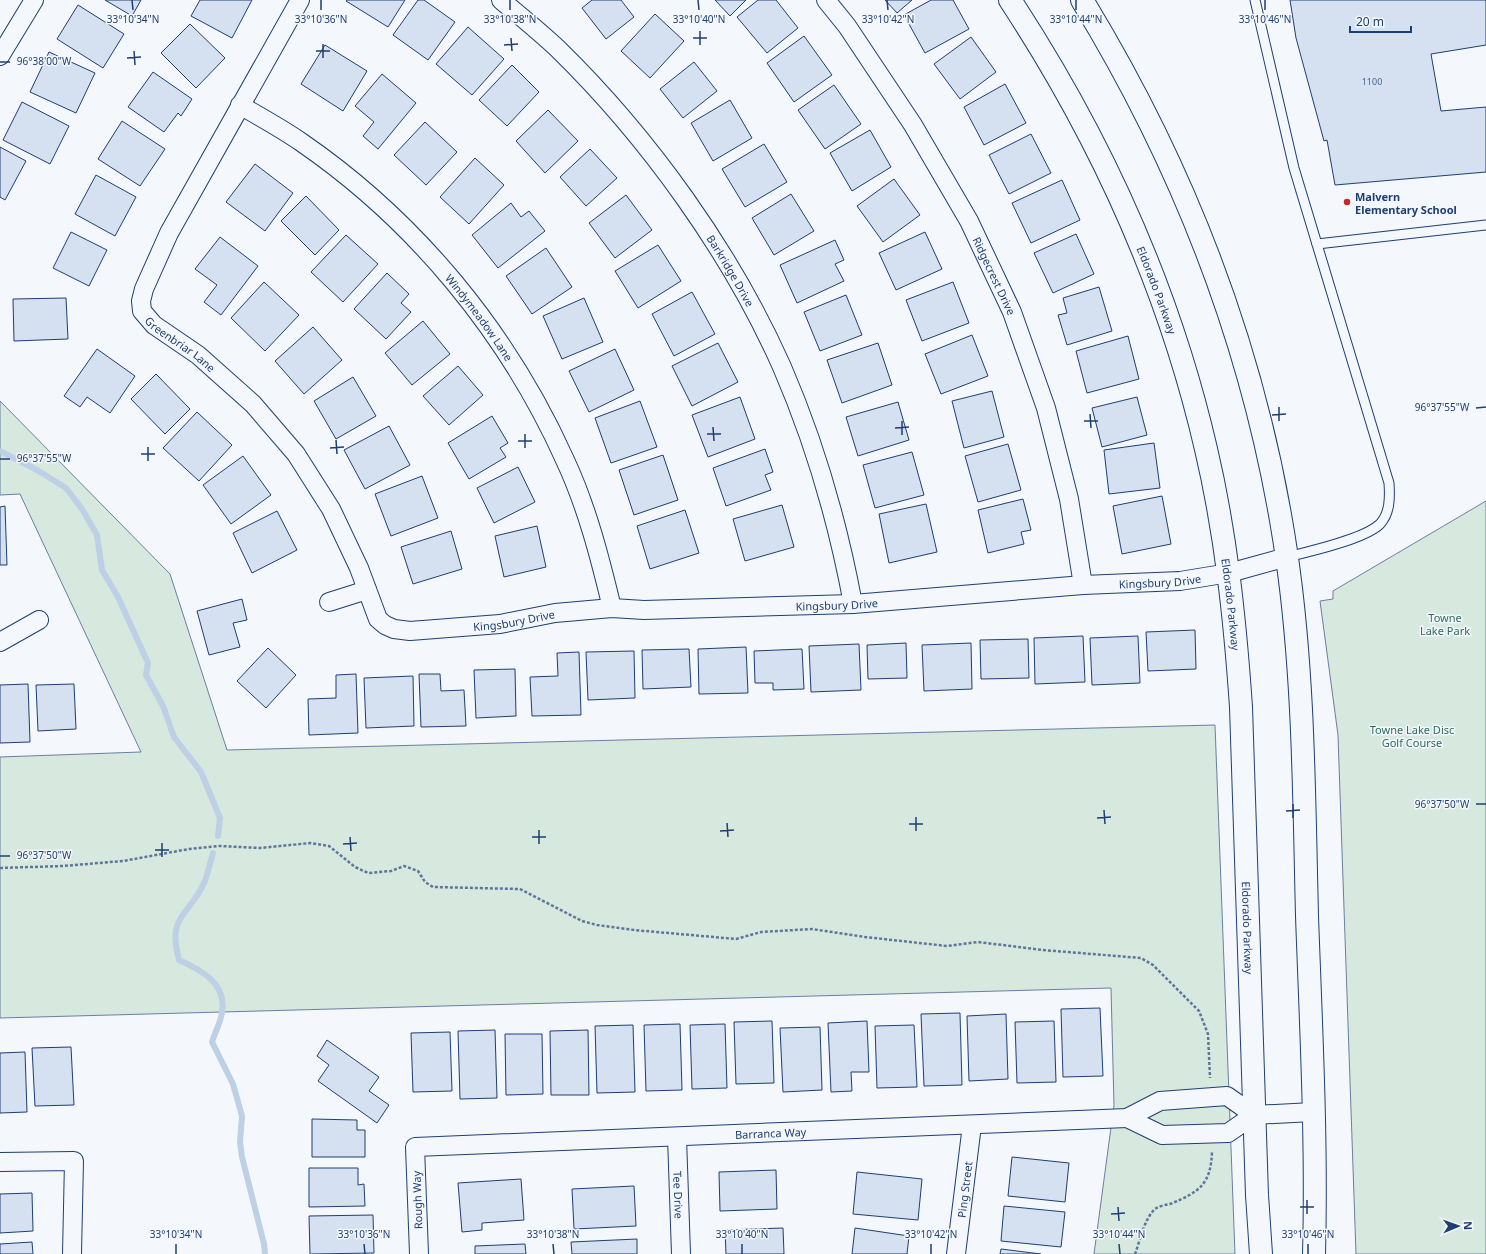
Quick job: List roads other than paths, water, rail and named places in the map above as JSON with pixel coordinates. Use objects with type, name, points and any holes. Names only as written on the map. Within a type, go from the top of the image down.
[{"type":"main road","name":"Eldorado Parkway","points":[[1010,0],[1041,47],[1104,162],[1153,277],[1175,339],[1206,448],[1229,573],[1236,634],[1241,707],[1260,1254]]},
{"type":"main road","points":[[1082,0],[1136,95],[1178,181],[1202,237],[1222,295],[1261,424],[1287,557],[1294,615],[1301,721],[1313,1112],[1314,1254]]},
{"type":"street","points":[[0,56],[34,0]]},
{"type":"street","name":"Greenbriar Lane","points":[[300,0],[165,240],[144,288],[141,302],[142,311],[154,325],[198,355],[253,404],[296,454],[331,508],[378,619],[385,625]]},
{"type":"street","name":"Barkridge Drive","points":[[501,0],[557,49],[621,116],[684,197],[739,284],[782,367],[818,463],[843,553],[853,604]]},
{"type":"street","name":"Ridgecrest Drive","points":[[826,0],[847,26],[913,124],[969,221],[1012,312],[1046,408],[1069,499],[1084,585]]},
{"type":"street","name":"Windymeadow Lane","points":[[240,105],[301,142],[367,193],[428,251],[482,315],[528,385],[566,460],[595,539],[612,608]]},
{"type":"street","name":"Kingsbury Drive","points":[[385,625],[394,629],[410,631],[500,624],[555,613],[612,608],[644,610],[853,604],[1084,585],[1180,581],[1229,573],[1287,557]]},
{"type":"street","points":[[329,602],[367,590]]},
{"type":"street","points":[[0,642],[39,620]]},
{"type":"street","name":"Barranca Way","points":[[415,1147],[1126,1118],[1160,1101],[1227,1096],[1254,1115],[1228,1133],[1162,1135],[1126,1118]]},
{"type":"street","points":[[1254,1115],[1313,1112]]},
{"type":"street","name":"Ping Street","points":[[956,1254],[972,1125]]},
{"type":"street","name":"Tee Drive","points":[[677,1137],[681,1254]]},
{"type":"street","name":"Rough Way","points":[[415,1147],[419,1254]]},
{"type":"street","points":[[0,1162],[74,1161],[72,1254]]},
{"type":"lane","points":[[1254,0],[1294,168],[1389,483],[1390,499],[1386,514],[1380,524],[1370,531],[1330,546],[1287,557]]},
{"type":"lane","points":[[1317,244],[1486,225]]},
{"type":"waterway","points":[[0,451],[37,470],[66,488],[82,509],[97,535],[102,570],[118,597],[148,663],[146,675],[163,706],[174,737],[201,772],[220,818],[218,836]]},
{"type":"waterway","points":[[213,853],[204,883],[177,925],[176,945],[179,960],[204,973],[216,985],[220,993],[222,1012],[212,1042],[233,1084],[242,1116],[240,1142],[242,1157],[264,1244],[265,1254]]},
{"type":"place","name":"Malvern Elementary School","points":[[1347,202]]},
{"type":"park label","name":"Towne Lake Park","points":[[1445,623]]},
{"type":"park label","name":"Towne Lake Disc Golf Course","points":[[1412,735]]}]
